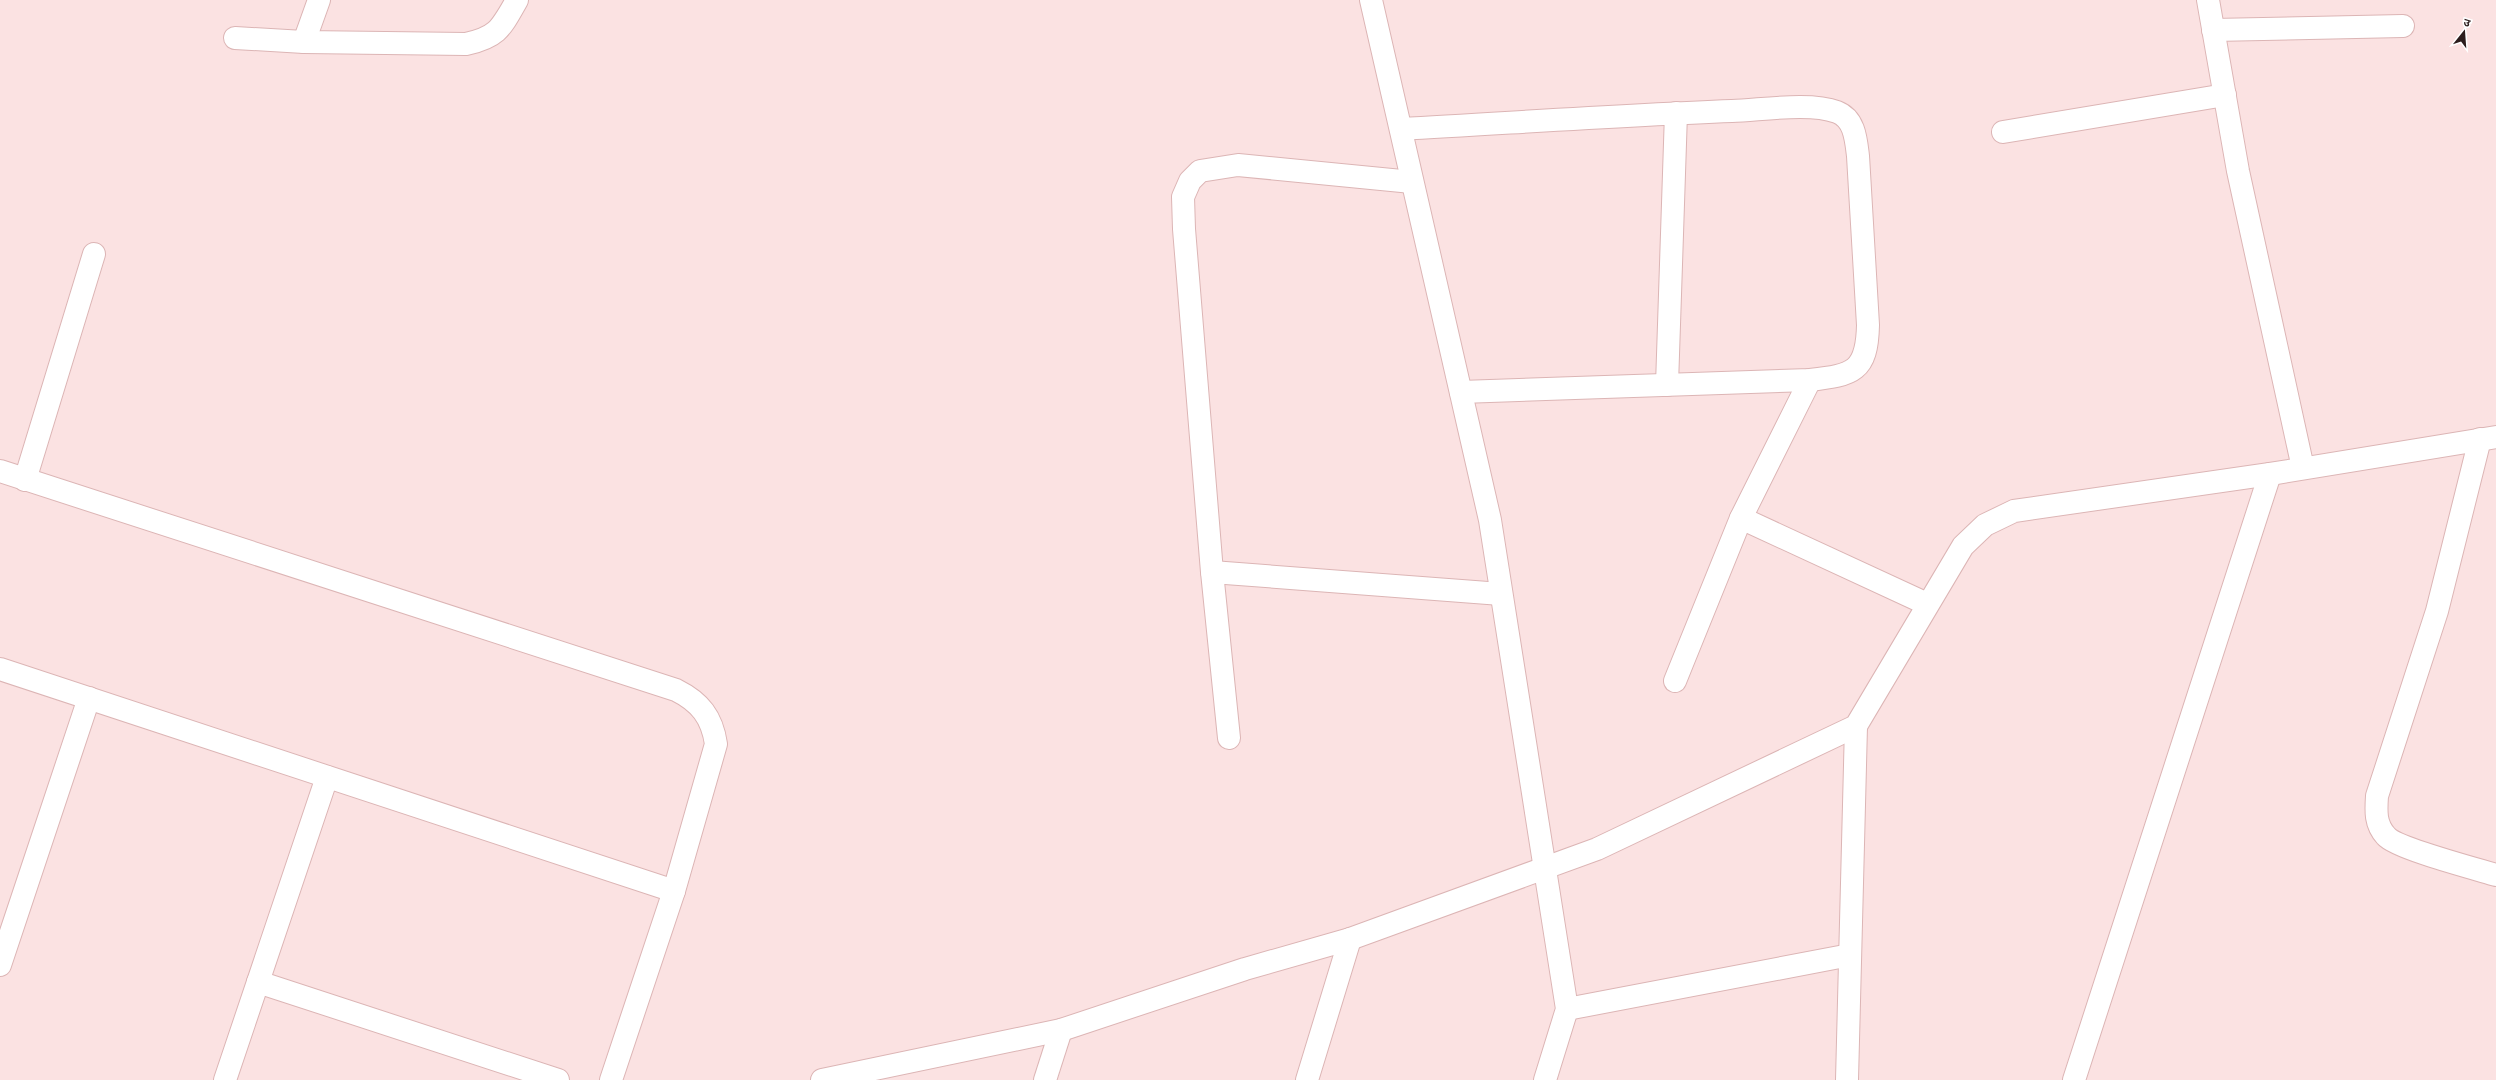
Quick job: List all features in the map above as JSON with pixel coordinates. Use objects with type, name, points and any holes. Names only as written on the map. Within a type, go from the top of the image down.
[{"type":"street","points":[[304,42],[319,0]]},
{"type":"street","points":[[235,38],[304,42],[466,44],[486,40],[499,30],[517,0]]},
{"type":"street","points":[[1371,0],[1490,520],[1502,594],[1567,1009],[1545,1080]]},
{"type":"street","points":[[2208,0],[2238,170],[2303,468]]},
{"type":"street","points":[[2213,30],[2403,26]]},
{"type":"street","points":[[2003,132],[2225,95]]},
{"type":"street","points":[[1400,129],[1676,113],[1810,108],[1836,112],[1849,121],[1855,135],[1858,156],[1868,325],[1867,347],[1859,362],[1842,376],[1810,380],[1461,392]]},
{"type":"street","points":[[1667,385],[1676,113]]},
{"type":"street","points":[[1229,738],[1212,572],[1184,229],[1183,197],[1190,181],[1200,171],[1238,165],[1412,182]]},
{"type":"street","points":[[25,480],[94,254]]},
{"type":"street","points":[[1675,681],[1741,518],[1810,380]]},
{"type":"street","points":[[1847,1080],[1856,726],[1927,604],[1963,546],[1985,525],[2014,511],[2270,474],[2488,438],[2437,611],[2382,782],[2376,813],[2378,825],[2387,838],[2496,875]]},
{"type":"street","points":[[0,472],[676,690],[691,698],[707,714],[713,727],[716,744],[674,891],[611,1080]]},
{"type":"street","points":[[2074,1080],[2270,474]]},
{"type":"street","points":[[1741,518],[1927,604]]},
{"type":"street","points":[[1212,572],[1502,594]]},
{"type":"street","points":[[0,669],[674,891]]},
{"type":"street","points":[[0,965],[89,698]]},
{"type":"street","points":[[822,1080],[1061,1030],[1245,969],[1350,939],[1597,849],[1856,726]]},
{"type":"street","points":[[225,1080],[327,777]]},
{"type":"street","points":[[1307,1080],[1350,939]]},
{"type":"street","points":[[1567,1009],[1850,954]]},
{"type":"street","points":[[258,982],[558,1080]]},
{"type":"street","points":[[1045,1080],[1061,1030]]}]
